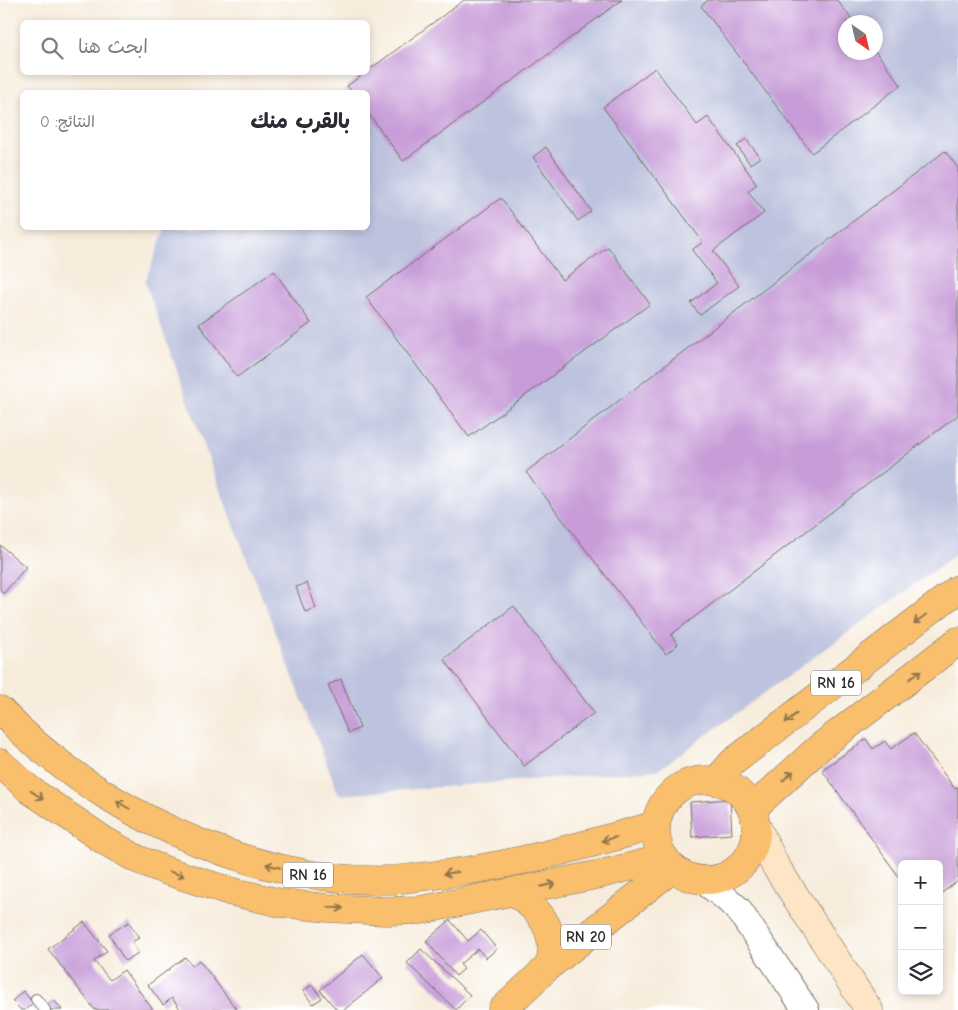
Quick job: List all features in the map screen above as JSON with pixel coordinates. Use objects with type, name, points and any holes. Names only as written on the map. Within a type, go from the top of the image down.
[{"type":"main road","name":"RN 16","points":[[716,781],[733,762],[958,589]]},
{"type":"main road","name":"RN 16","points":[[754,817],[820,747],[950,651]]},
{"type":"main road","name":"RN 16","points":[[0,710],[49,754],[104,794],[146,818],[186,838],[239,858],[308,875],[343,880],[388,880],[475,870],[538,858],[656,825]]},
{"type":"main road","name":"RN 16","points":[[0,763],[30,790],[105,841],[137,859],[229,891],[281,903],[384,911],[421,910],[601,874],[669,863]]},
{"type":"main road","points":[[754,817],[755,840],[751,852],[736,870],[713,880],[702,880],[682,874],[669,863],[659,848],[656,825],[659,814],[664,803],[682,786],[704,780],[716,781],[728,784],[738,791],[754,817],[775,865],[869,1010]]},
{"type":"main road","name":"RN 20","points":[[502,1010],[550,965],[669,863]]},
{"type":"main road","points":[[515,892],[536,908],[547,926],[553,951],[550,965]]},
{"type":"street","points":[[702,880],[738,909],[806,1010]]},
{"type":"lane","points":[[36,999],[45,1010]]},
{"type":"shaded area","points":[[464,0],[958,0],[958,553],[658,770],[339,795],[219,487],[145,282],[164,230],[370,230],[370,90],[345,90],[365,75],[370,75],[370,71]]},
{"type":"building","points":[[464,0],[622,0],[403,161],[370,116],[370,90],[350,90],[347,86],[362,75],[370,75],[370,69]]},
{"type":"building","points":[[708,0],[837,0],[849,15],[838,15],[838,60],[882,60],[901,85],[812,153],[701,6]]},
{"type":"building","points":[[655,68],[697,125],[708,117],[757,184],[748,191],[764,213],[713,251],[739,286],[700,315],[691,303],[717,283],[692,250],[703,242],[603,107]]},
{"type":"building","points":[[746,139],[760,157],[750,164],[737,146]]},
{"type":"building","points":[[546,147],[591,211],[578,221],[533,157]]},
{"type":"building","points":[[945,151],[958,168],[958,415],[671,635],[678,644],[666,654],[526,472]]},
{"type":"building","points":[[501,198],[562,280],[608,247],[650,304],[469,437],[366,297]]},
{"type":"building","points":[[274,271],[311,323],[237,377],[199,324]]},
{"type":"building","points":[[0,545],[26,567],[4,593],[0,590]]},
{"type":"building","points":[[307,583],[316,608],[305,612],[296,587]]},
{"type":"building","points":[[514,606],[594,713],[524,766],[444,659]]},
{"type":"building","points":[[341,679],[360,728],[348,733],[328,685]]},
{"type":"building","points":[[914,733],[955,789],[958,787],[958,881],[943,892],[943,860],[898,860],[898,875],[822,770],[866,739],[873,749],[885,741],[891,749]]},
{"type":"building","points":[[730,799],[732,834],[692,837],[690,802]]},
{"type":"building","points":[[450,920],[468,941],[481,930],[497,949],[486,958],[478,949],[460,964],[464,969],[456,976],[426,941]]},
{"type":"building","points":[[84,922],[107,951],[94,961],[110,980],[124,970],[153,1010],[95,1010],[48,949]]},
{"type":"building","points":[[129,922],[139,938],[132,942],[138,953],[125,961],[109,934]]},
{"type":"building","points":[[421,949],[470,995],[456,1010],[407,963]]},
{"type":"building","points":[[363,954],[383,978],[344,1010],[337,1010],[320,990]]},
{"type":"building","points":[[185,957],[192,966],[199,960],[237,1010],[181,1010],[172,998],[163,1005],[148,985]]},
{"type":"building","points":[[312,985],[322,998],[313,1004],[303,991]]},
{"type":"building","points":[[23,991],[33,1003],[25,1010],[21,1010],[12,1001]]},
{"type":"building","points":[[54,1000],[62,1010],[40,1010]]}]
